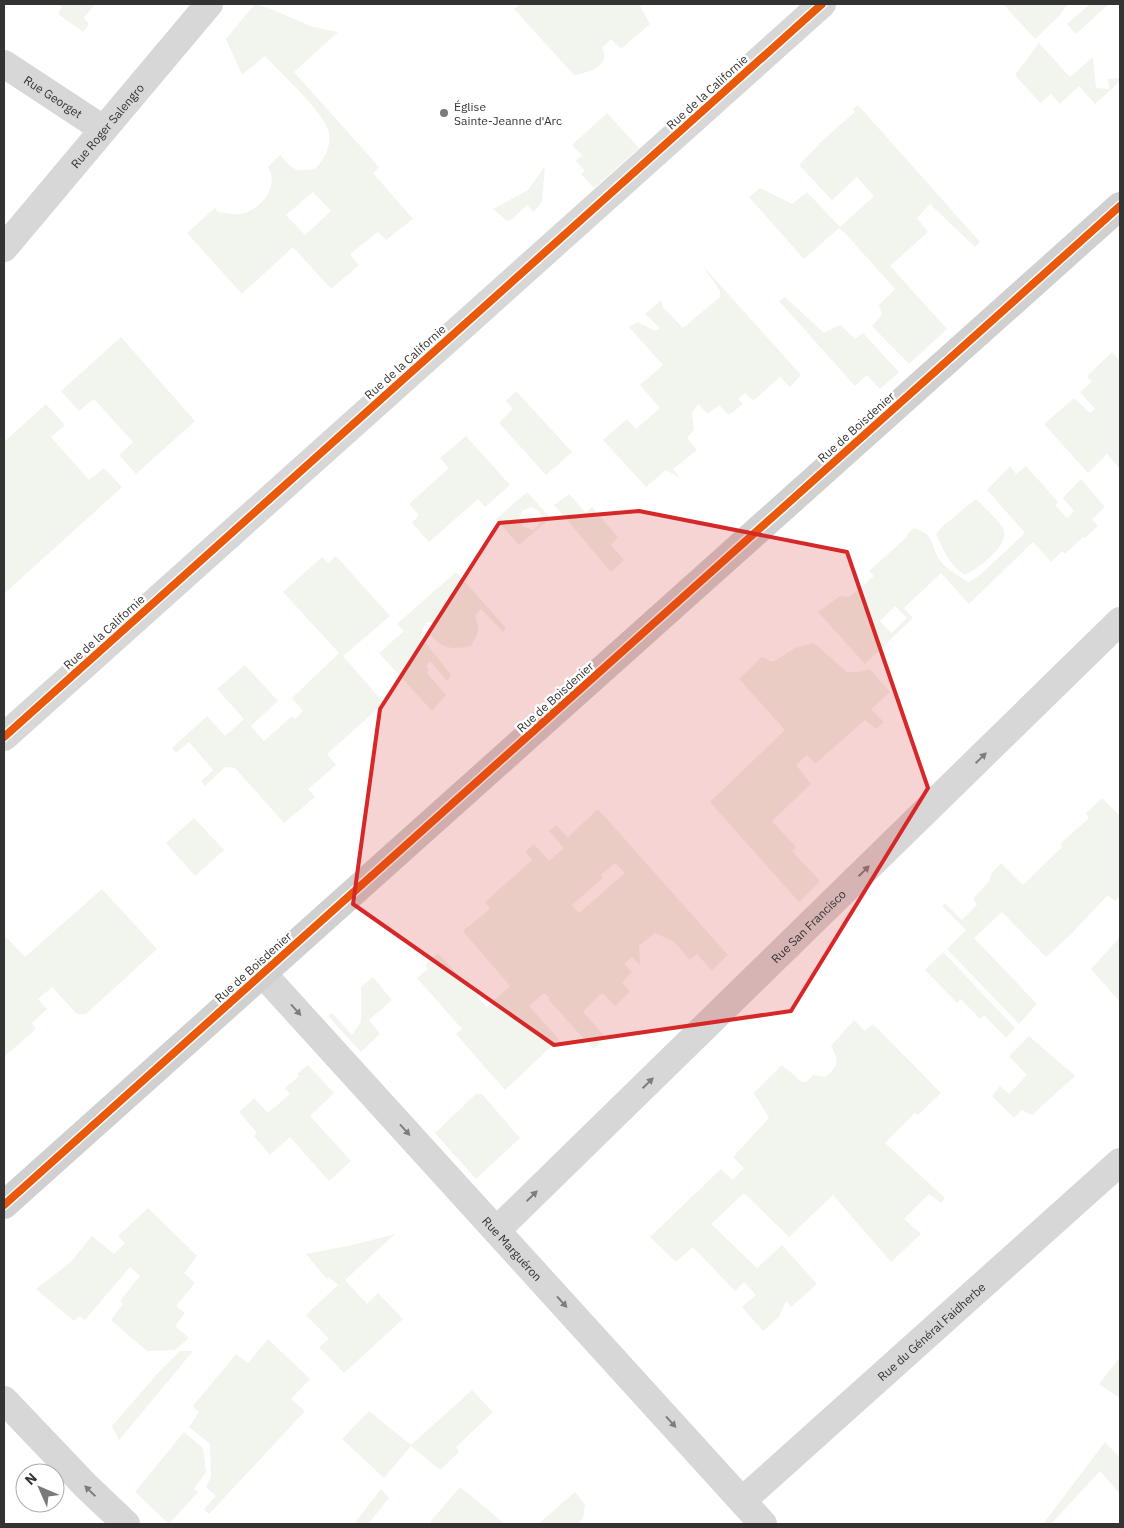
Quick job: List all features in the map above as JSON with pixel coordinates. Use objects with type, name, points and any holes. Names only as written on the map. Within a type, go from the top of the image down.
[{"type":"street","name":"Rue Roger Salengro","points":[[4,248],[209,4]]},
{"type":"street","name":"Rue de la Californie","points":[[4,737],[822,4]]},
{"type":"street","name":"Rue Georget","points":[[4,64],[103,129]]},
{"type":"street","name":"Rue de Boisdenier","points":[[4,1205],[1120,206]]},
{"type":"street","name":"Rue San Francisco","points":[[497,1230],[1120,621]]},
{"type":"street","name":"Rue Marguéron","points":[[263,974],[763,1524]]},
{"type":"street","name":"Rue du Général Faidherbe","points":[[742,1501],[1120,1162]]},
{"type":"street","points":[[4,1400],[86,1486],[126,1524]]},
{"type":"highlighted area","points":[[639,511],[847,552],[928,788],[791,1011],[554,1045],[353,904],[380,709],[499,523]]},
{"type":"shaded area","points":[[57,4],[95,4],[84,18],[89,24],[83,32],[58,14],[62,7]]},
{"type":"shaded area","points":[[255,4],[313,27],[338,32],[294,72],[379,167],[373,173],[413,219],[386,240],[378,232],[350,254],[359,265],[331,289],[293,247],[242,294],[187,233],[215,208],[218,212],[239,214],[252,210],[264,200],[271,188],[272,181],[268,167],[280,155],[294,169],[315,169],[322,161],[328,146],[329,135],[324,122],[310,103],[290,82],[265,56],[242,75],[226,39]],"holes":[[[313,192],[331,211],[305,235],[286,215]]]},
{"type":"shaded area","points":[[520,4],[643,4],[640,6],[650,24],[621,49],[611,39],[602,48],[604,60],[597,68],[574,75],[514,9]]},
{"type":"shaded area","points":[[1003,4],[1068,4],[1059,16],[1035,39]]},
{"type":"shaded area","points":[[1090,4],[1109,4],[1076,34],[1067,24]]},
{"type":"shaded area","points":[[1039,43],[1070,77],[1093,57],[1096,88],[1109,89],[1108,79],[1120,78],[1120,81],[1095,104],[1079,86],[1060,104],[1051,94],[1040,103],[1015,75]]},
{"type":"shaded area","points":[[858,105],[980,242],[975,247],[930,204],[917,218],[928,232],[890,266],[947,329],[909,364],[872,326],[882,314],[879,305],[895,289],[845,233],[839,228],[804,259],[749,197],[760,188],[792,204],[807,192],[840,227],[874,196],[857,177],[832,200],[799,165],[823,140],[855,112],[853,109]]},
{"type":"shaded area","points":[[607,113],[639,148],[594,188],[581,174],[585,171],[576,161],[582,155],[572,145]]},
{"type":"shaded area","points":[[545,166],[542,201],[534,212],[527,205],[511,220],[507,221],[493,209],[528,190]]},
{"type":"shaded area","points":[[703,266],[801,375],[790,387],[780,377],[753,401],[745,393],[738,399],[743,404],[729,415],[719,405],[708,414],[698,404],[692,413],[694,430],[687,438],[697,450],[673,469],[680,478],[666,470],[646,487],[603,440],[627,419],[636,429],[660,408],[640,385],[663,365],[629,327],[638,322],[655,331],[660,328],[645,314],[661,300],[663,307],[683,328],[720,297],[720,291]]},
{"type":"shaded area","points":[[785,297],[824,333],[840,325],[855,339],[863,333],[899,372],[880,389],[867,375],[855,386],[779,301]]},
{"type":"shaded area","points":[[121,337],[195,421],[136,474],[119,455],[133,442],[94,399],[79,411],[61,391]]},
{"type":"shaded area","points":[[1112,352],[1120,361],[1120,469],[1107,454],[1088,473],[1044,424],[1074,398],[1090,413],[1095,409],[1080,392],[1092,382],[1087,376]]},
{"type":"shaded area","points":[[516,391],[572,452],[546,475],[499,423],[513,409],[506,401]]},
{"type":"shaded area","points":[[46,404],[65,425],[51,437],[89,480],[104,468],[122,487],[4,594],[4,442]]},
{"type":"shaded area","points":[[466,436],[510,485],[485,507],[478,499],[429,542],[412,523],[419,515],[409,504],[449,468],[440,458]]},
{"type":"shaded area","points":[[1010,466],[1016,474],[1026,466],[1058,502],[1055,505],[1067,518],[1074,511],[1063,498],[1081,479],[1105,507],[1092,519],[1098,526],[1065,554],[1062,551],[1051,562],[1033,542],[969,604],[941,573],[904,608],[913,618],[865,664],[818,612],[840,596],[849,597],[874,576],[869,571],[908,536],[907,534],[914,528],[922,531],[930,538],[938,557],[951,571],[968,582],[979,576],[1025,533],[987,490]],"holes":[[[895,606],[907,618],[891,633],[880,621]]]},
{"type":"shaded area","points":[[527,492],[551,518],[519,545],[496,519]],"holes":[[[531,507],[539,511],[542,518],[538,526],[533,530],[524,527],[519,519],[522,511]]]},
{"type":"shaded area","points":[[569,494],[586,513],[592,507],[618,537],[611,545],[624,560],[611,572],[554,505]]},
{"type":"shaded area","points":[[976,499],[1001,525],[1004,535],[998,549],[992,556],[978,568],[965,575],[951,562],[936,534]]},
{"type":"shaded area","points":[[336,556],[390,616],[343,656],[384,703],[327,754],[336,765],[308,789],[315,797],[284,823],[235,768],[225,767],[205,786],[201,781],[213,770],[189,742],[176,753],[172,748],[207,716],[225,736],[244,719],[217,689],[245,665],[278,701],[251,726],[264,741],[292,716],[295,719],[303,711],[292,698],[339,653],[283,592],[322,557],[328,563]]},
{"type":"shaded area","points":[[456,572],[506,628],[503,632],[481,609],[475,616],[478,631],[471,646],[452,648],[442,645],[433,638],[428,632],[432,623],[427,622],[421,637],[451,675],[447,681],[430,661],[426,666],[429,670],[427,673],[446,695],[432,711],[379,653],[404,631],[397,624]]},
{"type":"shaded area","points":[[814,643],[847,672],[859,672],[870,669],[890,692],[871,709],[884,722],[876,729],[865,720],[815,764],[807,755],[796,765],[811,784],[772,821],[796,847],[792,851],[820,881],[799,902],[710,802],[785,730],[739,679],[762,657],[773,662],[795,648]]},
{"type":"shaded area","points":[[1102,798],[1120,816],[1120,896],[1115,901],[1108,895],[1046,957],[1002,912],[974,938],[1037,1004],[1019,1024],[947,949],[966,930],[942,906],[945,903],[962,920],[977,905],[973,899],[990,880],[991,874],[1001,863],[1023,885],[1062,847],[1060,844],[1089,818],[1086,813]]},
{"type":"shaded area","points":[[598,809],[728,955],[712,971],[697,954],[690,960],[674,942],[655,933],[639,946],[640,965],[632,957],[624,964],[632,972],[622,983],[630,991],[615,1006],[602,993],[583,1012],[606,1037],[593,1049],[544,993],[529,1006],[559,1039],[505,1090],[456,1034],[462,1029],[417,978],[428,969],[425,965],[438,953],[487,1007],[510,986],[463,931],[490,909],[485,902],[532,860],[525,852],[534,844],[549,861],[564,848],[549,831],[556,825],[568,837]],"holes":[[[615,863],[625,873],[579,913],[572,905],[603,878],[601,875]]]},
{"type":"shaded area","points":[[194,818],[224,850],[195,876],[166,843]]},
{"type":"shaded area","points":[[102,889],[157,949],[86,1014],[77,1014],[52,987],[38,999],[47,1009],[32,1023],[36,1029],[4,1057],[4,935],[25,957]]},
{"type":"shaded area","points":[[1120,937],[1120,1002],[1091,969]]},
{"type":"shaded area","points":[[943,952],[1015,1028],[1006,1038],[984,1015],[980,1019],[961,999],[957,1003],[925,970]]},
{"type":"shaded area","points":[[373,977],[392,1000],[369,1020],[380,1034],[361,1052],[328,1016],[332,1013],[352,1035],[361,1022],[361,987]]},
{"type":"shaded area","points":[[854,1020],[865,1031],[873,1024],[941,1093],[918,1115],[915,1113],[885,1143],[945,1198],[941,1203],[929,1194],[904,1219],[921,1234],[891,1262],[833,1195],[789,1237],[744,1193],[711,1224],[757,1268],[782,1245],[817,1284],[791,1307],[786,1301],[779,1317],[763,1331],[742,1307],[756,1295],[744,1282],[735,1291],[693,1247],[676,1262],[650,1237],[721,1169],[733,1180],[744,1168],[733,1157],[769,1118],[754,1093],[782,1065],[802,1082],[806,1082],[813,1075],[825,1077],[833,1070],[836,1063],[836,1056],[831,1046]]},
{"type":"shaded area","points":[[1029,1036],[1075,1076],[1032,1115],[1022,1110],[1014,1118],[992,1096],[1000,1086],[1009,1094],[1027,1075],[1009,1056]]},
{"type":"shaded area","points":[[308,1065],[334,1093],[310,1116],[351,1161],[329,1181],[290,1137],[270,1155],[254,1136],[257,1133],[239,1112],[254,1098],[268,1113],[290,1094],[285,1088]]},
{"type":"shaded area","points":[[476,1094],[482,1094],[520,1138],[476,1179],[435,1133]]},
{"type":"shaded area","points":[[148,1208],[197,1256],[184,1273],[195,1283],[176,1306],[185,1313],[175,1326],[189,1338],[175,1350],[147,1351],[111,1320],[123,1304],[120,1301],[140,1276],[130,1267],[85,1320],[79,1316],[74,1321],[36,1289],[71,1262],[92,1236],[114,1254],[125,1243],[118,1236]]},
{"type":"shaded area","points":[[395,1234],[345,1280],[367,1304],[378,1293],[403,1319],[344,1373],[319,1347],[329,1339],[306,1315],[338,1285],[329,1277],[327,1279],[306,1254]]},
{"type":"shaded area","points":[[268,1339],[310,1379],[291,1399],[305,1411],[209,1514],[204,1509],[216,1496],[206,1487],[211,1477],[210,1444],[189,1427],[199,1412],[193,1406],[236,1354],[248,1363]]},
{"type":"shaded area","points":[[180,1351],[193,1351],[119,1440],[112,1426],[157,1374]]},
{"type":"shaded area","points":[[1120,1357],[1120,1398],[1099,1384]]},
{"type":"shaded area","points":[[472,1390],[493,1412],[456,1447],[459,1452],[440,1470],[411,1446],[384,1478],[342,1439],[369,1411],[411,1445]]},
{"type":"shaded area","points":[[184,1432],[203,1448],[206,1472],[194,1489],[198,1492],[169,1524],[135,1492]]},
{"type":"shaded area","points":[[1105,1442],[1120,1457],[1120,1494],[1100,1471],[1051,1524],[1043,1524]]},
{"type":"shaded area","points":[[460,1487],[505,1524],[434,1524],[430,1522]]},
{"type":"shaded area","points":[[381,1489],[389,1498],[368,1524],[354,1524]]},
{"type":"shaded area","points":[[575,1492],[585,1505],[583,1518],[578,1524],[538,1524]]},
{"type":"cycle path","points":[[4,737],[822,4]]},
{"type":"cycle path","points":[[4,1205],[1120,206]]},
{"type":"place","name":"Église Sainte-Jeanne d'Arc","points":[[444,113]]}]
